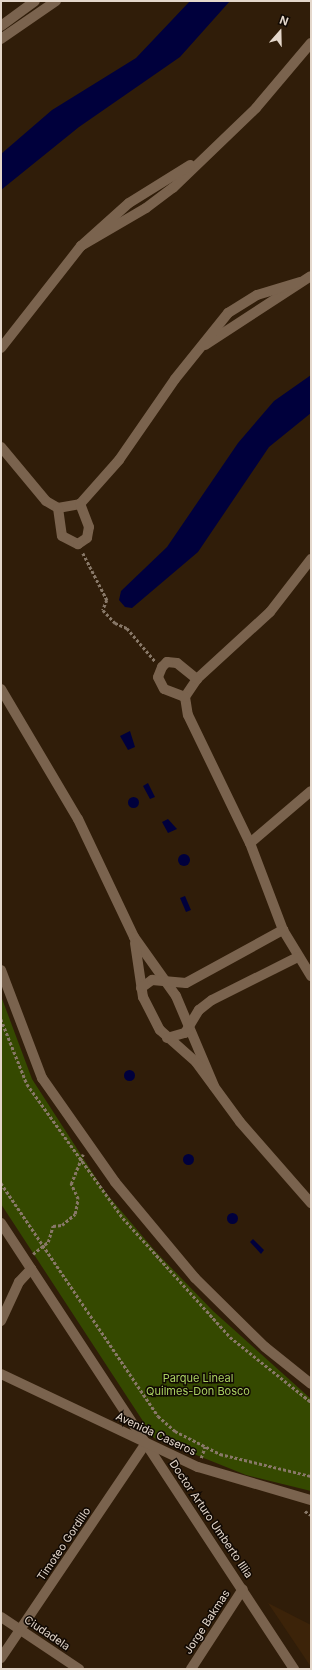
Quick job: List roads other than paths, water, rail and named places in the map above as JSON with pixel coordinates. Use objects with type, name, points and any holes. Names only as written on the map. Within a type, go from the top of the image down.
[{"type":"street","points":[[1,26],[35,1]]},
{"type":"street","points":[[1,39],[56,1]]},
{"type":"street","points":[[1,348],[80,246],[129,203],[201,158],[256,108],[311,43]]},
{"type":"street","points":[[1,447],[46,501],[58,508],[80,504],[119,460],[175,379],[203,346],[218,323],[239,304],[300,282],[311,276]]},
{"type":"street","points":[[58,508],[62,536],[78,544],[87,538],[89,527],[80,504]]},
{"type":"street","points":[[311,559],[270,612],[197,678],[185,697],[188,715],[250,843],[283,930],[298,957],[311,976]]},
{"type":"street","points":[[185,697],[164,689],[158,678],[162,667],[167,662],[178,663],[197,678]]},
{"type":"street","points":[[1,690],[78,819],[134,937],[165,980],[189,1029],[214,1086]]},
{"type":"street","points":[[250,843],[311,791]]},
{"type":"street","points":[[141,988],[152,980],[186,983],[283,930]]},
{"type":"street","points":[[134,937],[141,988],[151,1017],[167,1038],[190,1056],[265,1152],[311,1203]]},
{"type":"street","points":[[167,1038],[178,1038],[189,1029],[203,1006],[298,957]]},
{"type":"street","points":[[1,970],[42,1078],[138,1212],[195,1278],[265,1347],[311,1384]]},
{"type":"street","name":"Doctor Arturo Umberto Illia","points":[[1,1224],[243,1589],[294,1669]]},
{"type":"street","points":[[1,1321],[19,1282],[31,1269]]},
{"type":"street","name":"Avenida Caseros","points":[[1,1374],[146,1443],[221,1475],[310,1499]]},
{"type":"street","name":"Timoteo Gordillo","points":[[1,1658],[146,1443]]},
{"type":"street","name":"Jorge Bakmas","points":[[191,1669],[243,1589]]},
{"type":"street","name":"Ciudadela","points":[[1,1617],[79,1669]]},
{"type":"park label","name":"Parque Lineal Quilmes-Don Bosco","points":[[198,1385]]}]
